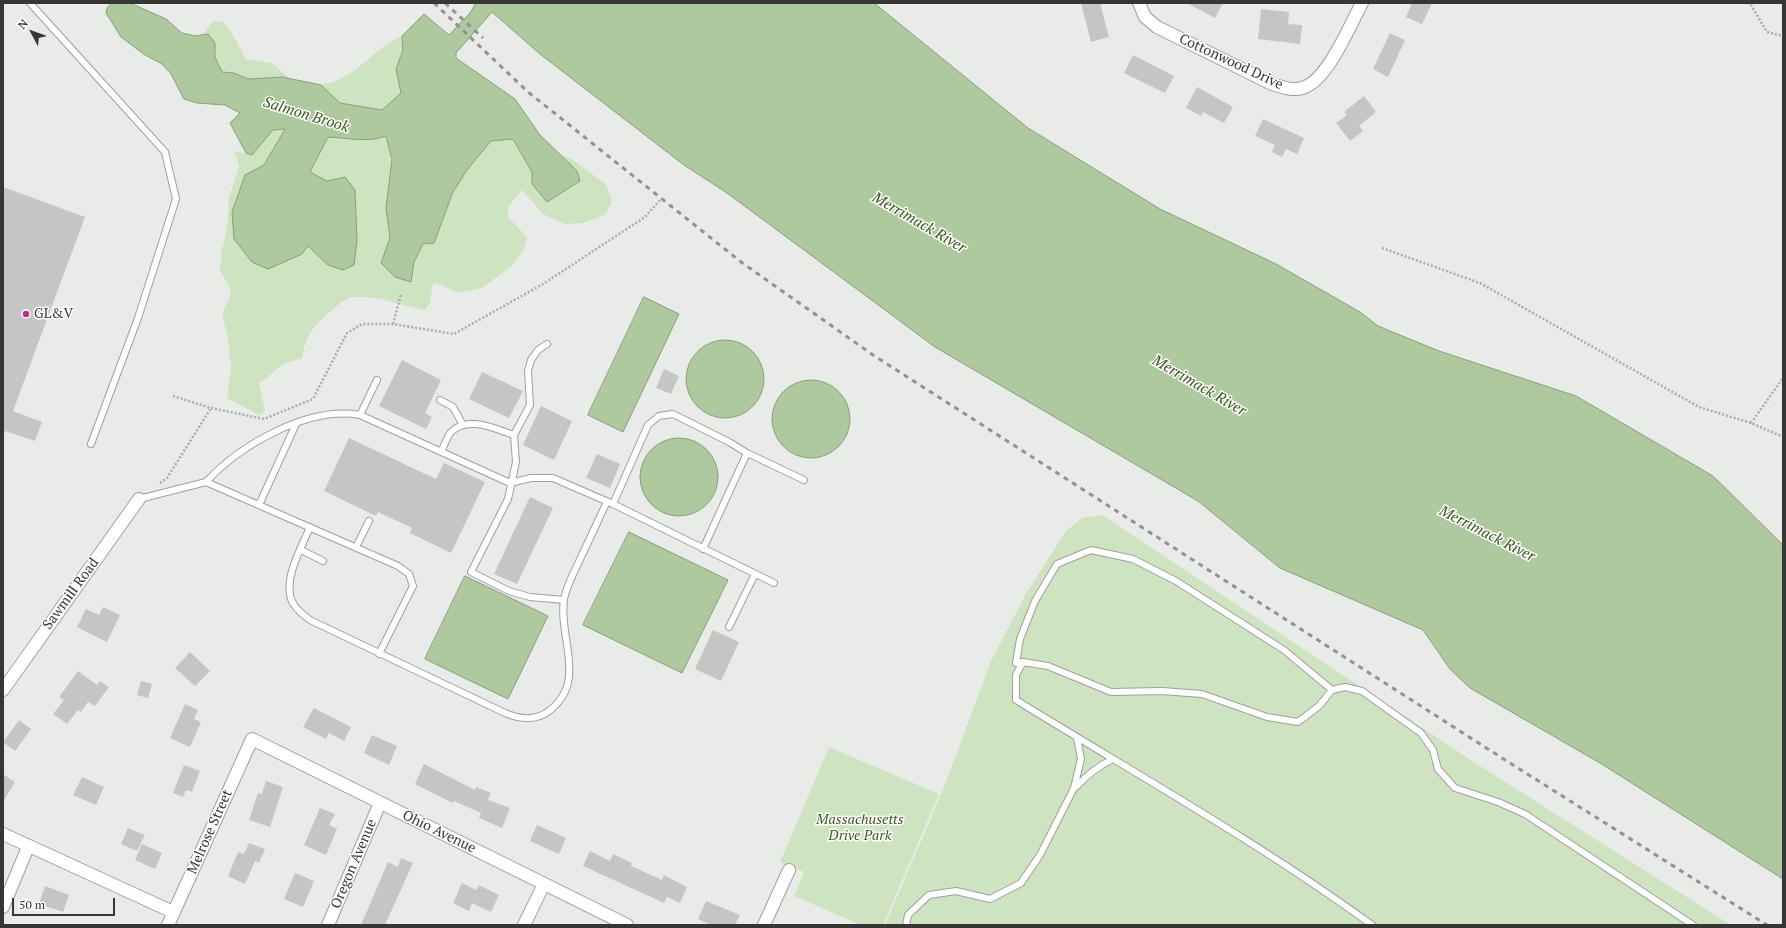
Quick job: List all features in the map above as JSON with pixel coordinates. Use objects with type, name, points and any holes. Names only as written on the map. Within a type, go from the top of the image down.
[{"type":"street","name":"Cottonwood Drive","points":[[1139,3],[1145,17],[1157,27],[1272,84],[1287,89],[1303,88],[1317,81],[1327,69],[1362,3]]},
{"type":"street","name":"Sawmill Road","points":[[3,690],[139,499]]},
{"type":"street","name":"Ohio Avenue","points":[[252,739],[627,925]]},
{"type":"street","name":"Melrose Street","points":[[168,925],[252,739]]},
{"type":"street","name":"Oregon Avenue","points":[[328,925],[380,803]]},
{"type":"street","points":[[3,834],[28,847],[173,912]]},
{"type":"street","points":[[3,907],[28,847]]},
{"type":"street","points":[[764,925],[789,870]]},
{"type":"street","points":[[524,925],[544,884]]},
{"type":"lane","points":[[30,3],[165,152],[176,199],[138,318],[90,444]]},
{"type":"lane","points":[[547,344],[538,350],[531,360],[528,371],[530,405],[514,435],[516,462],[510,483],[508,499],[471,572],[509,591],[530,597],[564,600]]},
{"type":"lane","points":[[360,416],[377,380]]},
{"type":"lane","points":[[440,400],[453,407],[463,425]]},
{"type":"lane","points":[[139,499],[206,482],[232,457],[274,432],[326,414],[345,413],[360,416],[510,483],[531,478],[553,478],[610,503],[774,583]]},
{"type":"lane","points":[[310,527],[290,584],[291,600],[298,610],[310,620],[379,654],[516,717],[530,718],[545,714],[558,704],[566,691],[570,674],[564,600],[568,584],[648,425],[659,416],[673,414],[729,442],[747,454],[804,480]]},
{"type":"lane","points":[[259,505],[296,424]]},
{"type":"lane","points":[[441,452],[451,433],[463,425],[480,425],[514,435]]},
{"type":"lane","points":[[704,549],[747,454]]},
{"type":"lane","points":[[206,482],[398,566],[409,574],[413,586],[379,654]]},
{"type":"lane","points":[[356,547],[369,520]]},
{"type":"lane","points":[[301,550],[323,561]]},
{"type":"lane","points":[[1332,690],[1284,650],[1176,581],[1133,559],[1091,550],[1057,564],[1035,602],[1020,639],[1016,663],[1023,662],[1048,666],[1111,692],[1162,691],[1202,694],[1267,717],[1298,722],[1319,706],[1332,690],[1345,688],[1362,691],[1420,732],[1433,750],[1438,769],[1455,788],[1498,802],[1524,814],[1694,925]]},
{"type":"lane","points":[[729,627],[755,574]]},
{"type":"lane","points":[[1023,662],[1016,676],[1016,700],[1280,862],[1372,925]]},
{"type":"lane","points":[[906,925],[908,916],[929,895],[956,891],[990,899],[1021,883],[1040,855],[1074,788],[1081,759],[1077,738]]},
{"type":"lane","points":[[1074,788],[1087,775],[1113,759]]},
{"type":"path","points":[[1747,3],[1751,5],[1767,32],[1783,36]]},
{"type":"path","points":[[173,396],[211,408],[264,419],[313,399],[347,333],[362,324],[393,324],[454,334],[543,284],[645,217],[661,199]]},
{"type":"path","points":[[1382,248],[1480,283],[1699,407],[1751,423],[1783,437]]},
{"type":"path","points":[[393,324],[401,294]]},
{"type":"path","points":[[1751,423],[1783,378]]},
{"type":"path","points":[[156,487],[167,478],[211,408]]},
{"type":"green space","points":[[213,21],[223,22],[232,33],[246,59],[272,63],[290,79],[282,77],[248,79],[234,73],[222,72],[215,57],[215,43],[202,36]]},
{"type":"green space","points":[[402,36],[403,50],[396,69],[401,93],[382,110],[340,103],[321,85],[334,82],[345,77],[393,40]]},
{"type":"green space","points":[[285,129],[264,165],[245,175],[286,260],[302,254],[308,246],[328,265],[345,177],[327,181],[310,173],[328,137],[365,140],[386,136],[392,159],[386,208],[390,238],[381,263],[411,281],[414,262],[423,244],[434,243],[453,192],[467,170],[491,141],[513,139],[532,172],[532,184],[577,171],[557,153],[570,158],[606,184],[612,201],[605,215],[583,223],[565,224],[543,214],[522,190],[508,207],[508,217],[527,237],[523,251],[513,265],[482,288],[459,293],[433,282],[430,302],[425,310],[374,298],[354,297],[347,299],[325,316],[312,330],[307,339],[302,358],[282,365],[259,384],[265,411],[259,415],[227,398],[231,368],[228,337],[222,315],[231,294],[227,282],[220,271],[222,250],[227,228],[229,198],[239,166],[234,151],[252,155],[273,130]]},
{"type":"green space","points":[[1102,515],[1480,766],[1731,925],[885,925],[943,790],[991,661],[1027,592],[1066,531],[1082,518]]},
{"type":"green space","name":"Massachusetts Drive Park","points":[[829,747],[939,794],[883,925],[861,925],[794,896],[804,872],[780,862]]},
{"type":"water","points":[[112,3],[130,3],[166,19],[182,33],[195,36],[208,34],[215,43],[215,57],[222,72],[234,73],[248,79],[282,77],[321,85],[340,103],[382,110],[401,93],[396,69],[403,50],[402,36],[424,14],[449,35],[470,13],[476,3],[874,3],[1028,128],[1160,209],[1276,264],[1360,312],[1378,326],[1439,351],[1576,396],[1713,476],[1783,545],[1783,879],[1600,763],[1470,688],[1450,669],[1423,630],[1280,568],[1198,501],[935,347],[727,193],[684,165],[540,54],[492,12],[456,53],[456,58],[515,99],[540,135],[577,171],[580,181],[547,202],[532,184],[532,172],[513,139],[491,141],[467,170],[453,192],[434,243],[423,244],[414,262],[411,282],[395,277],[381,263],[390,238],[386,208],[392,159],[386,136],[365,140],[328,137],[310,172],[327,181],[345,177],[355,190],[357,241],[354,265],[343,270],[328,265],[308,246],[302,254],[268,269],[252,262],[234,239],[232,212],[245,175],[264,165],[285,129],[273,130],[252,155],[246,153],[230,123],[240,113],[225,105],[197,103],[184,99],[171,74],[162,64],[145,55],[121,37],[106,13],[107,8]]},
{"type":"water","points":[[644,297],[679,314],[623,432],[588,415]]},
{"type":"water","points":[[725,340],[740,343],[747,347],[757,357],[761,364],[764,379],[761,394],[757,401],[747,411],[740,415],[725,418],[710,415],[703,411],[693,401],[689,394],[686,379],[689,364],[693,357],[703,347],[710,343]]},
{"type":"water","points":[[811,380],[826,383],[833,387],[843,397],[847,404],[850,419],[847,434],[843,441],[833,451],[826,455],[811,458],[796,455],[789,451],[779,441],[775,434],[772,419],[775,404],[779,397],[789,387],[796,383]]},
{"type":"water","points":[[679,438],[694,441],[701,445],[711,455],[715,462],[718,477],[715,492],[711,499],[701,509],[694,513],[679,516],[664,513],[657,509],[647,499],[643,492],[640,477],[643,462],[647,455],[657,445],[664,441]]},
{"type":"water","points":[[629,532],[728,580],[682,673],[583,625]]},
{"type":"water","points":[[465,576],[548,616],[508,699],[425,659]]},
{"type":"building","points":[[1081,3],[1100,3],[1109,37],[1091,42]]},
{"type":"building","points":[[1187,3],[1223,3],[1215,18]]},
{"type":"building","points":[[1412,3],[1432,3],[1422,24],[1406,17]]},
{"type":"building","points":[[1261,9],[1289,12],[1288,24],[1302,25],[1300,44],[1258,39]]},
{"type":"building","points":[[1390,33],[1405,40],[1388,77],[1373,69]]},
{"type":"building","points":[[1133,55],[1174,76],[1165,93],[1124,73]]},
{"type":"building","points":[[1197,87],[1233,107],[1224,123],[1203,112],[1201,116],[1186,108]]},
{"type":"building","points":[[1364,96],[1376,112],[1359,126],[1363,131],[1350,141],[1336,123],[1347,115],[1344,112]]},
{"type":"building","points":[[1263,119],[1304,138],[1297,154],[1286,149],[1282,157],[1272,152],[1275,145],[1255,136]]},
{"type":"building","name":"GL&V","points":[[3,187],[85,217],[13,411],[42,422],[35,441],[6,431],[3,435]]},
{"type":"building","points":[[402,360],[441,380],[425,413],[432,417],[426,429],[379,406]]},
{"type":"building","points":[[664,369],[679,376],[671,394],[656,388]]},
{"type":"building","points":[[482,372],[523,391],[509,418],[469,399]]},
{"type":"building","points":[[541,406],[572,421],[554,460],[523,445]]},
{"type":"building","points":[[349,438],[436,479],[444,463],[485,482],[451,553],[410,533],[412,528],[378,512],[376,516],[324,491]]},
{"type":"building","points":[[597,454],[620,464],[610,488],[586,478]]},
{"type":"building","points":[[530,497],[553,508],[517,584],[494,574]]},
{"type":"building","points":[[103,607],[120,615],[107,642],[77,627],[86,609],[99,615]]},
{"type":"building","points":[[713,630],[739,642],[721,681],[695,669]]},
{"type":"building","points":[[190,652],[210,671],[195,686],[175,668]]},
{"type":"building","points":[[78,671],[97,685],[100,681],[109,687],[95,706],[88,702],[81,712],[78,710],[67,724],[53,714],[64,700],[59,697]]},
{"type":"building","points":[[141,681],[152,684],[148,698],[137,695]]},
{"type":"building","points":[[185,704],[198,710],[194,719],[201,722],[190,747],[170,738]]},
{"type":"building","points":[[314,708],[351,727],[344,741],[329,733],[326,739],[303,727]]},
{"type":"building","points":[[19,720],[31,729],[15,751],[3,742]]},
{"type":"building","points":[[372,735],[397,746],[389,765],[364,753]]},
{"type":"building","points":[[424,764],[475,790],[476,787],[491,793],[488,800],[510,808],[502,828],[479,818],[481,813],[454,801],[453,803],[415,784]]},
{"type":"building","points":[[184,765],[200,771],[192,792],[186,790],[183,797],[173,793]]},
{"type":"building","points":[[3,774],[15,782],[3,802]]},
{"type":"building","points":[[82,777],[104,787],[96,805],[73,795]]},
{"type":"building","points":[[266,781],[283,787],[270,827],[249,820],[258,793],[262,794]]},
{"type":"building","points":[[320,808],[335,814],[329,825],[337,829],[326,855],[304,845]]},
{"type":"building","points":[[537,825],[566,838],[559,854],[530,841]]},
{"type":"building","points":[[128,828],[145,835],[137,851],[121,844]]},
{"type":"building","points":[[249,843],[265,849],[259,863],[255,861],[245,884],[228,876],[238,852],[244,854]]},
{"type":"building","points":[[142,844],[162,853],[155,869],[135,860]]},
{"type":"building","points":[[590,851],[610,861],[613,854],[632,863],[631,866],[662,880],[664,875],[687,887],[680,903],[667,897],[664,903],[583,866]]},
{"type":"building","points":[[401,858],[413,863],[385,925],[361,925],[388,862],[398,867]]},
{"type":"building","points":[[295,873],[314,881],[303,907],[284,899]]},
{"type":"building","points":[[462,883],[476,890],[479,885],[499,895],[491,912],[472,903],[469,911],[453,903]]},
{"type":"building","points":[[45,886],[69,895],[63,912],[39,904]]},
{"type":"building","points":[[706,901],[740,915],[735,925],[711,925],[698,919]]},
{"type":"railway","points":[[434,3],[528,92],[741,262],[873,355],[1502,758],[1767,925]]},
{"type":"railway","points":[[445,3],[483,38]]},
{"type":"place","name":"GL&V","points":[[26,314]]},
{"type":"water label","name":"Salmon Brook","points":[[306,115]]},
{"type":"water label","name":"Merrimack River","points":[[919,223]]},
{"type":"water label","name":"Merrimack River","points":[[1199,386]]},
{"type":"water label","name":"Merrimack River","points":[[1487,534]]}]
